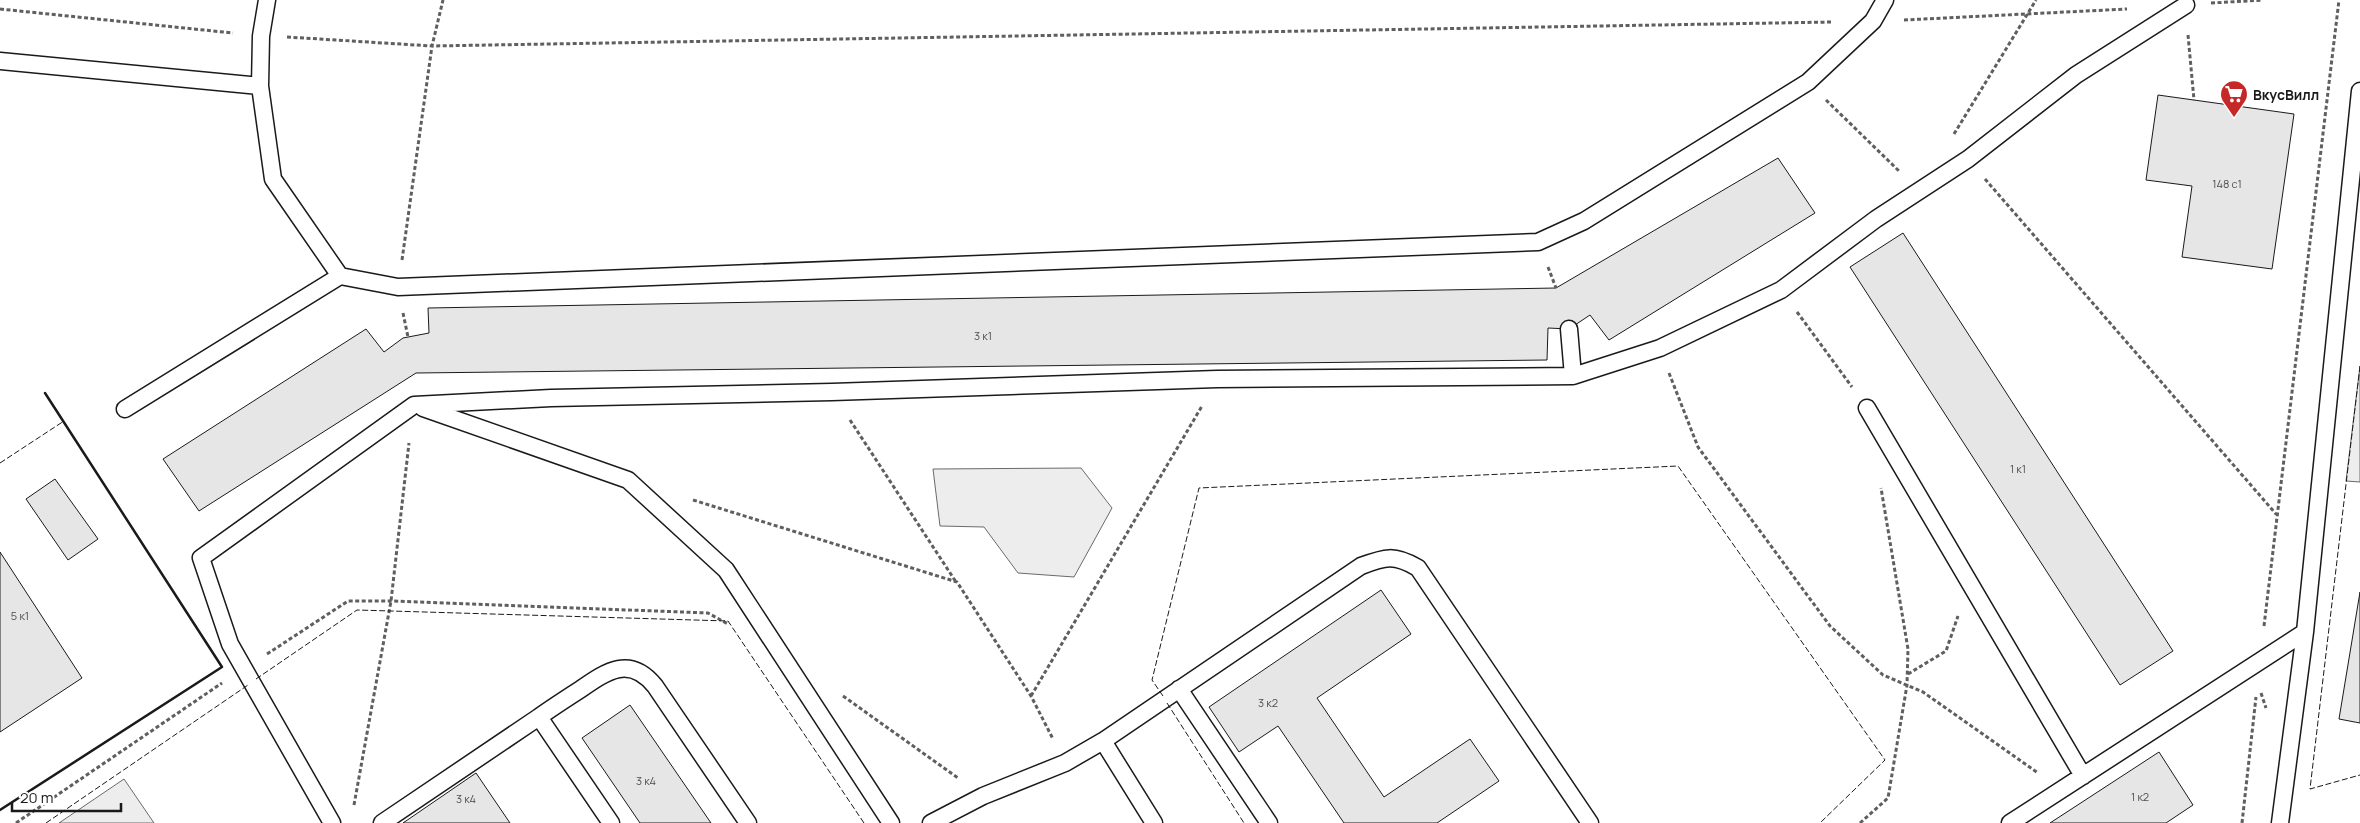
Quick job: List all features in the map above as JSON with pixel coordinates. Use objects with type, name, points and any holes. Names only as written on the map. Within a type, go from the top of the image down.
[{"type":"lane","points":[[267,0],[261,36],[260,86],[272,179],[340,276]]},
{"type":"lane","points":[[125,409],[340,276],[398,287],[1538,242],[1584,221],[1808,82],[1873,21],[1885,0]]},
{"type":"lane","points":[[332,823],[230,644],[200,558],[414,405],[551,398],[832,392],[1218,380],[1573,376],[1660,348],[1781,290],[1876,219],[1968,159],[2076,75],[2186,5]]},
{"type":"lane","points":[[0,61],[260,86]]},
{"type":"lane","points":[[2280,823],[2305,632],[2360,101]]},
{"type":"lane","points":[[1569,329],[1573,376]]},
{"type":"lane","points":[[414,405],[628,480],[726,570],[891,823]]},
{"type":"lane","points":[[1867,408],[2083,776]]},
{"type":"lane","points":[[931,823],[983,796],[1066,763],[1103,741],[1361,566],[1385,557],[1403,559],[1418,568],[1590,823]]},
{"type":"lane","points":[[2010,823],[2305,632]]},
{"type":"lane","points":[[382,823],[607,671],[624,668],[639,672],[648,677],[748,823]]},
{"type":"lane","points":[[1179,689],[1269,823]]},
{"type":"lane","points":[[539,717],[611,823]]},
{"type":"lane","points":[[1103,741],[1154,823]]},
{"type":"path","points":[[408,337],[398,287],[432,46],[443,0]]},
{"type":"path","points":[[1949,141],[2036,0]]},
{"type":"path","points":[[2194,100],[2186,5],[2263,0]]},
{"type":"path","points":[[2242,823],[2339,0]]},
{"type":"path","points":[[0,9],[261,36],[432,46],[1873,21],[2129,9]]},
{"type":"path","points":[[1808,82],[1919,191]]},
{"type":"path","points":[[1968,159],[2277,514]]},
{"type":"path","points":[[1781,290],[1867,408]]},
{"type":"path","points":[[1660,348],[1698,447],[1830,626],[1883,675],[1923,692],[2061,790]]},
{"type":"path","points":[[1031,696],[1218,380]]},
{"type":"path","points":[[832,392],[1031,696],[1066,763]]},
{"type":"path","points":[[352,813],[391,601],[414,405]]},
{"type":"path","points":[[1860,823],[1888,798],[1907,685],[1908,650],[1880,485]]},
{"type":"path","points":[[684,498],[957,582]]},
{"type":"path","points":[[1907,674],[1946,650],[1970,583]]},
{"type":"path","points":[[16,823],[244,668]]},
{"type":"shaded area","points":[[2360,366],[2360,482],[2346,481]]},
{"type":"shaded area","points":[[1081,468],[1112,508],[1074,577],[1018,573],[984,527],[940,526],[933,469]]},
{"type":"shaded area","points":[[124,779],[154,823],[59,823]]},
{"type":"building","points":[[2158,95],[2294,114],[2272,269],[2182,257],[2192,186],[2146,180]]},
{"type":"building","points":[[1778,158],[1815,213],[1609,340],[1590,315],[1569,329],[1548,328],[1547,360],[416,373],[199,511],[163,459],[366,329],[384,352],[403,338],[429,333],[428,308],[1556,288]]},
{"type":"building","points":[[1903,233],[2173,651],[2120,685],[1850,267]]},
{"type":"building","points":[[55,479],[98,539],[68,560],[26,499]]},
{"type":"building","points":[[0,552],[82,678],[0,732]]},
{"type":"building","points":[[1381,590],[1411,634],[1317,698],[1384,797],[1470,739],[1499,781],[1437,823],[1344,823],[1278,726],[1239,752],[1209,707]]},
{"type":"building","points":[[2360,592],[2360,723],[2339,719]]},
{"type":"building","points":[[630,705],[711,823],[640,823],[582,738]]},
{"type":"building","points":[[2159,752],[2193,805],[2166,823],[2050,823]]},
{"type":"building","points":[[476,773],[510,823],[403,823]]},
{"type":"fence","points":[[2360,366],[2310,789],[2360,775]]},
{"type":"fence","points":[[0,463],[64,421]]},
{"type":"fence","points":[[1163,696],[1152,680],[1199,488],[1678,466],[1885,760],[1820,823]]},
{"type":"fence","points":[[256,679],[357,610],[728,621],[864,823]]},
{"type":"fence","points":[[46,823],[248,685]]},
{"type":"fence","points":[[1167,703],[1244,823]]},
{"type":"wall","points":[[0,810],[222,667],[45,393]]},
{"type":"place","name":"ВкусВилл","points":[[2234,118]]}]
